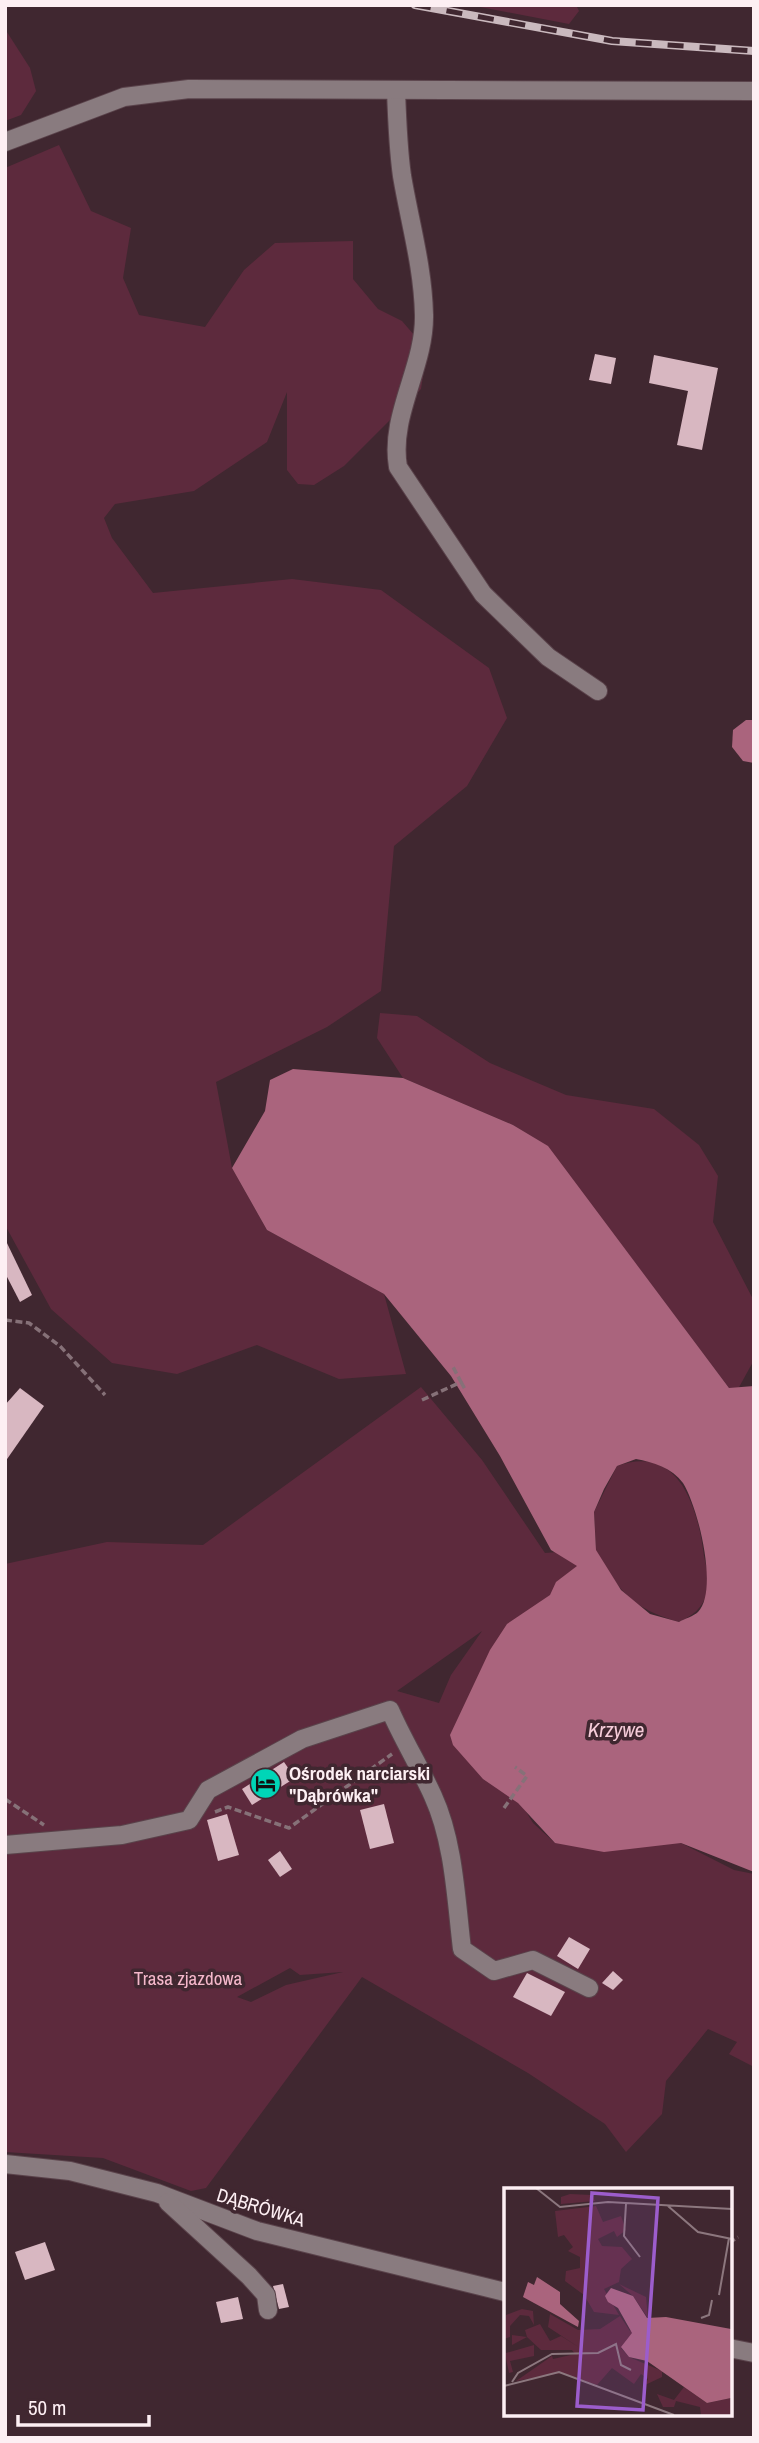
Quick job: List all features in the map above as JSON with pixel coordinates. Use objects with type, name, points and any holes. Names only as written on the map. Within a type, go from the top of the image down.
[{"type":"street","points":[[5,142],[87,109],[154,92],[222,89],[754,91]]},
{"type":"street","points":[[396,90],[402,177],[419,252],[424,317],[418,364],[408,392],[395,447],[398,467],[482,594],[548,657],[598,691]]},
{"type":"street","points":[[5,1845],[122,1835],[189,1820],[208,1790],[302,1740],[390,1710],[406,1748],[434,1797],[450,1858],[463,1949],[494,1971],[533,1960],[589,1989]]},
{"type":"street","name":"DĄBRÓWKA","points":[[5,2164],[70,2171],[157,2193],[257,2231],[504,2292]]},
{"type":"street","points":[[157,2193],[249,2276],[266,2295],[268,2310]]},
{"type":"street","points":[[731,2348],[754,2354]]},
{"type":"path","points":[[5,1320],[29,1323],[60,1346],[105,1395]]},
{"type":"path","points":[[452,1365],[466,1391]]},
{"type":"path","points":[[422,1400],[461,1382]]},
{"type":"path","points":[[189,1820],[228,1807],[289,1828],[388,1755],[406,1748]]},
{"type":"path","points":[[504,1808],[527,1776],[515,1767]]},
{"type":"path","points":[[5,1799],[69,1841]]},
{"type":"path","points":[[731,2242],[738,2237]]},
{"type":"green space","points":[[470,5],[576,5],[579,11],[569,24]]},
{"type":"green space","points":[[5,29],[30,68],[36,91],[21,115],[5,121]]},
{"type":"green space","points":[[59,145],[91,211],[131,228],[123,278],[139,315],[205,327],[244,270],[275,243],[353,241],[353,279],[378,309],[402,321],[427,350],[421,389],[344,466],[314,485],[298,484],[287,470],[287,392],[267,442],[194,491],[115,504],[104,518],[112,538],[153,593],[292,579],[381,590],[489,668],[507,718],[467,786],[394,846],[381,991],[327,1027],[216,1082],[232,1168],[267,1230],[384,1294],[406,1374],[339,1379],[257,1345],[177,1374],[112,1363],[51,1309],[5,1225],[5,168]]},
{"type":"green space","points":[[380,1013],[417,1016],[490,1063],[566,1095],[654,1109],[699,1145],[718,1176],[713,1222],[754,1301],[754,1360],[738,1389],[729,1388],[547,1146],[513,1125],[403,1078],[377,1038]]},
{"type":"green space","name":"Trasa zjazdowa","points":[[421,1387],[482,1460],[545,1553],[596,1549],[594,1512],[617,1466],[638,1461],[656,1464],[670,1472],[681,1484],[697,1518],[708,1580],[708,1589],[700,1607],[679,1622],[659,1615],[634,1601],[613,1578],[491,1755],[533,1823],[555,1843],[681,1843],[734,1870],[754,1874],[754,2067],[729,2054],[737,2042],[708,2029],[666,2081],[662,2114],[626,2152],[605,2124],[528,2073],[362,1977],[206,2188],[191,2191],[103,2158],[5,2152],[5,1564],[107,1542],[203,1545]],"holes":[[[482,1631],[451,1675],[439,1703],[397,1691]],[[290,1968],[300,1975],[343,1972],[286,1985],[251,2002],[237,1997]]]},
{"type":"water","points":[[746,720],[754,720],[754,763],[743,761],[732,747],[733,730]]},
{"type":"water","name":"Krzywe","points":[[293,1069],[403,1078],[513,1125],[548,1146],[729,1388],[754,1386],[754,1872],[681,1843],[604,1852],[555,1843],[518,1803],[483,1779],[453,1745],[450,1735],[490,1650],[507,1624],[550,1595],[556,1582],[577,1566],[551,1550],[500,1456],[451,1376],[384,1294],[267,1230],[232,1168],[265,1111],[270,1080]],"holes":[[[636,1459],[655,1464],[679,1478],[695,1510],[704,1548],[707,1586],[698,1612],[679,1622],[650,1614],[621,1590],[596,1550],[594,1512],[604,1489],[617,1466]]]},
{"type":"building","points":[[595,354],[616,358],[611,384],[589,380]]},
{"type":"building","points":[[654,355],[718,368],[702,450],[677,445],[688,391],[649,383]]},
{"type":"building","points":[[5,1239],[32,1295],[20,1302],[5,1273]]},
{"type":"building","points":[[20,1388],[44,1406],[5,1462],[5,1405]]},
{"type":"building","name":"Ośrodek narciarski \"Dąbrówka\"","points":[[284,1762],[295,1778],[252,1805],[242,1789]]},
{"type":"building","points":[[384,1804],[394,1843],[370,1849],[360,1810]]},
{"type":"building","points":[[227,1814],[239,1855],[218,1861],[207,1820]]},
{"type":"building","points":[[280,1851],[292,1869],[280,1877],[268,1860]]},
{"type":"building","points":[[569,1937],[590,1949],[578,1969],[557,1956]]},
{"type":"building","points":[[613,1971],[623,1980],[613,1990],[602,1983]]},
{"type":"building","points":[[527,1973],[565,1992],[551,2016],[513,1997]]},
{"type":"building","points":[[45,2242],[55,2270],[25,2280],[15,2252]]},
{"type":"building","points":[[283,2284],[289,2307],[279,2309],[273,2286]]},
{"type":"building","points":[[238,2297],[243,2319],[221,2323],[216,2302]]},
{"type":"railway","points":[[415,5],[612,41],[754,51]]},
{"type":"place","name":"Ośrodek narciarski \"Dąbrówka\"","points":[[266,1784]]}]
